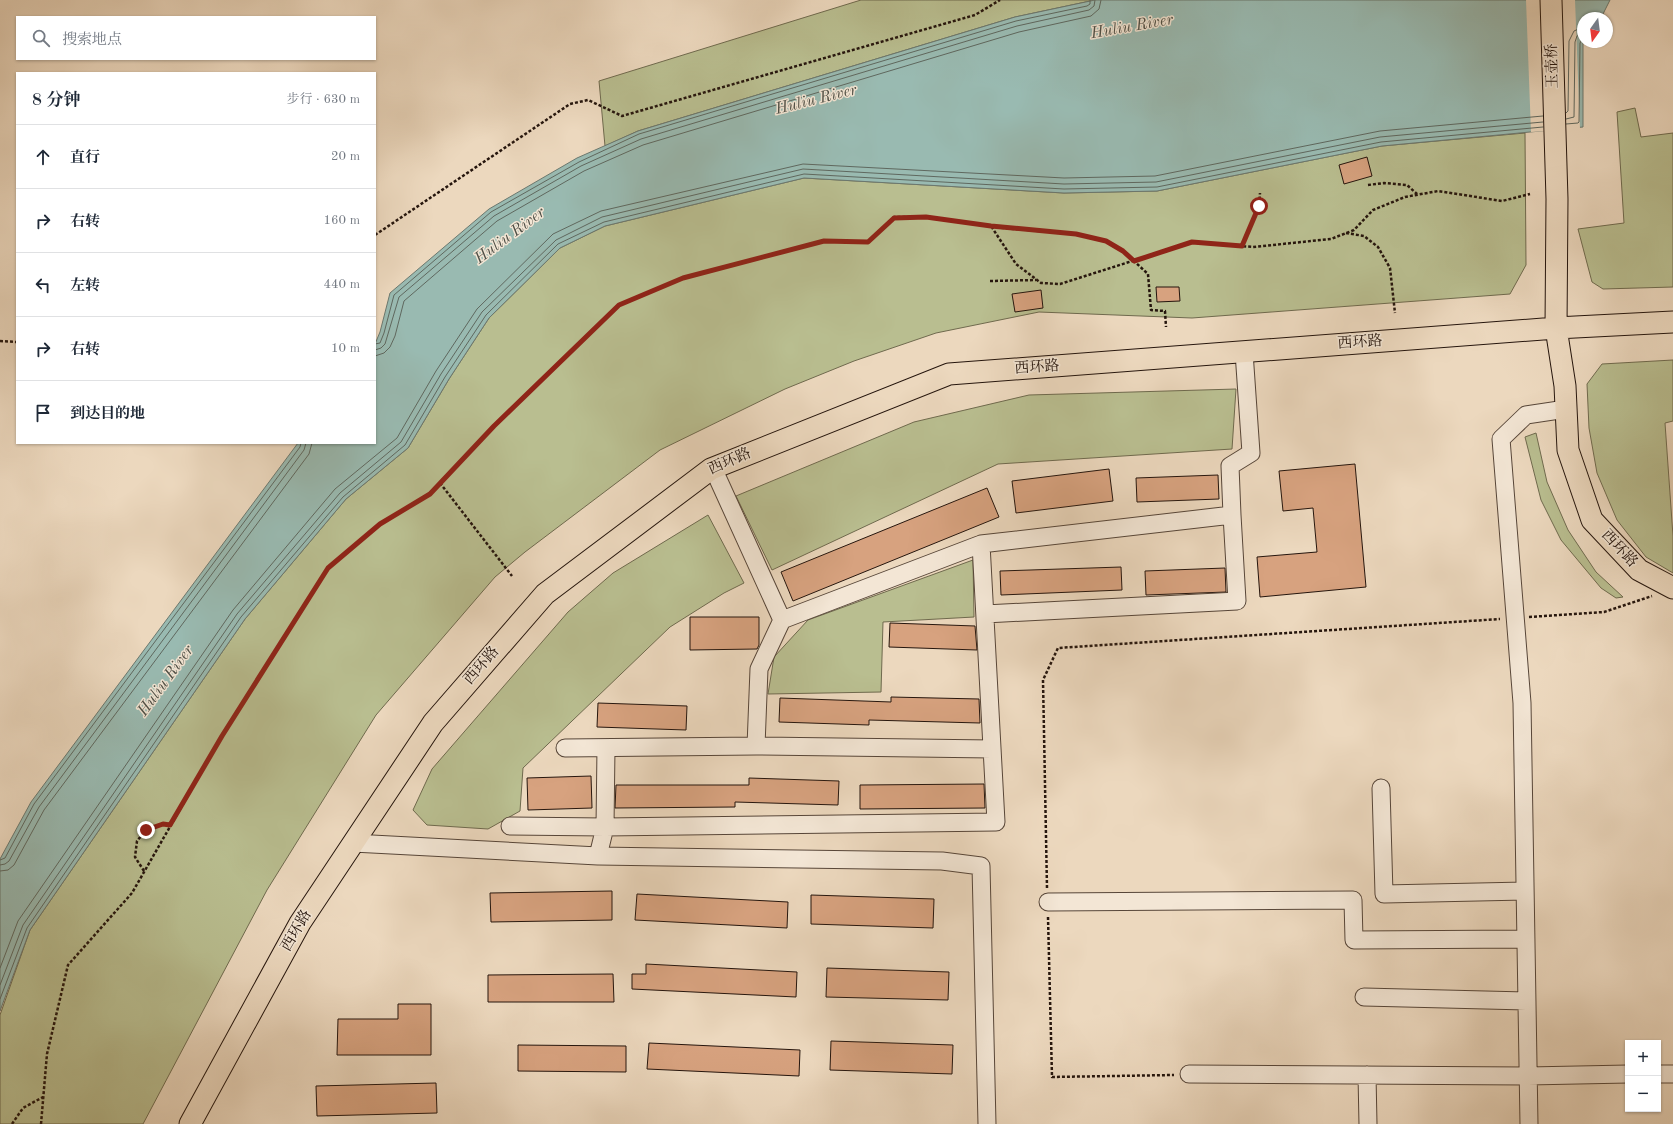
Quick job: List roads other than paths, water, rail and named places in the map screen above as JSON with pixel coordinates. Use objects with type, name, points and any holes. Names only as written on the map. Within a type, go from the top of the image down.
[{"type":"main road","name":"玉壶桥","points":[[1551,0],[1554,131]]},
{"type":"main road","name":"西环路","points":[[1554,131],[1557,199],[1556,328],[1565,386],[1568,450],[1592,520],[1639,570],[1666,591]]},
{"type":"main road","name":"西环路","points":[[190,1124],[300,923],[433,723],[545,594],[714,468],[949,374],[1556,328],[1673,322]]},
{"type":"street","points":[[985,614],[1237,601],[1230,466],[1251,453],[1244,352]]},
{"type":"street","points":[[1529,1124],[1522,703],[1501,438],[1526,415],[1566,409]]},
{"type":"street","points":[[714,468],[782,620]]},
{"type":"street","points":[[756,746],[759,669],[782,620],[981,544],[1232,515]]},
{"type":"street","points":[[510,826],[605,828],[996,822],[981,544]]},
{"type":"street","points":[[565,748],[756,746],[992,749]]},
{"type":"street","points":[[598,856],[605,828],[606,748]]},
{"type":"street","points":[[1382,788],[1384,894],[1525,891]]},
{"type":"street","points":[[353,843],[598,856],[942,860],[981,866],[988,1124]]},
{"type":"street","points":[[1048,902],[1353,900],[1354,940],[1526,939]]},
{"type":"street","points":[[1364,997],[1527,1001]]},
{"type":"street","points":[[1189,1074],[1528,1076],[1625,1074]]},
{"type":"street","points":[[1661,1074],[1673,1074]]},
{"type":"street","points":[[1367,1075],[1368,1124]]},
{"type":"water","name":"Huliu River","points":[[1095,0],[1610,0],[1604,12],[1577,12],[1577,48],[1583,48],[1583,127],[1382,146],[1157,191],[1064,193],[804,178],[605,226],[560,248],[489,318],[449,379],[408,448],[346,499],[245,619],[30,930],[0,1011],[0,859],[31,802],[297,444],[376,444],[376,342],[390,293],[489,209],[577,158],[638,131],[1015,17]]}]
